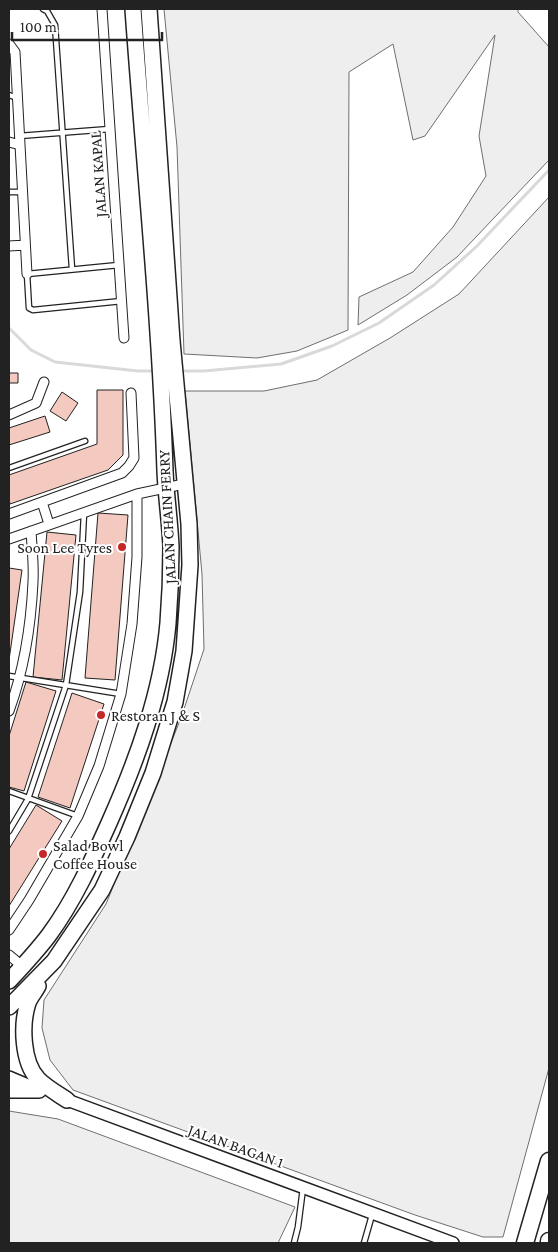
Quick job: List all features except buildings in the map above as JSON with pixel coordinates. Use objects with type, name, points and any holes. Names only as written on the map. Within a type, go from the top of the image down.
[{"type":"highway","name":"JALAN CHAIN FERRY","points":[[9,1007],[54,962],[102,890],[127,837],[153,773],[175,702],[184,651],[190,564],[189,524],[181,442],[165,342],[133,9]]},
{"type":"highway","name":"JALAN CHAIN FERRY","points":[[9,981],[56,925],[90,864],[120,799],[154,698],[168,623],[171,545],[165,488],[165,342],[149,9]]},
{"type":"highway","points":[[54,962],[29,1001],[25,1020],[25,1048],[38,1079],[67,1100]]},
{"type":"highway","points":[[9,1090],[40,1090]]},
{"type":"highway","points":[[525,1243],[549,1161]]},
{"type":"street","name":"JALAN KAPAL","points":[[102,9],[124,338]]},
{"type":"street","points":[[9,44],[15,52],[13,96],[20,140],[27,274]]},
{"type":"street","points":[[9,142],[20,140]]},
{"type":"street","points":[[9,246],[25,245]]},
{"type":"street","points":[[9,415],[36,403],[44,382]]},
{"type":"street","points":[[9,514],[122,472],[129,466],[134,458],[131,394]]},
{"type":"street","points":[[9,539],[137,494],[184,484]]},
{"type":"street","name":"JALAN CHAIN FERRY","points":[[9,930],[29,900],[78,816],[99,766],[121,694],[132,624],[137,557],[137,494]]},
{"type":"street","points":[[42,502],[49,524]]},
{"type":"street","points":[[9,711],[20,677],[28,628],[33,581],[31,531]]},
{"type":"street","points":[[9,955],[22,966]]},
{"type":"street","name":"JALAN BAGAN 1","points":[[9,1078],[453,1243]]},
{"type":"lane","points":[[43,9],[47,11],[55,25],[72,269]]},
{"type":"lane","points":[[20,140],[62,133],[110,129]]},
{"type":"lane","points":[[9,192],[22,192]]},
{"type":"lane","points":[[119,265],[27,274],[29,308],[33,310],[122,302]]},
{"type":"lane","points":[[9,468],[84,441]]},
{"type":"lane","points":[[9,830],[28,799],[66,685],[80,592],[84,512]]},
{"type":"lane","points":[[9,676],[121,694]]},
{"type":"lane","points":[[9,791],[78,816]]},
{"type":"lane","points":[[294,1243],[303,1188]]},
{"type":"lane","points":[[364,1243],[372,1214]]},
{"type":"shaded area","points":[[164,9],[518,9],[518,12],[549,47],[549,160],[457,257],[407,295],[358,325],[359,297],[413,272],[453,227],[486,176],[479,136],[495,35],[425,136],[413,140],[393,44],[349,72],[348,330],[297,351],[257,358],[184,354],[177,147]]},
{"type":"shaded area","points":[[549,197],[549,1068],[503,1237],[483,1237],[415,1215],[73,1090],[50,1060],[42,1028],[44,1000],[106,904],[181,718],[204,649],[202,574],[185,391],[264,391],[317,380],[390,338],[459,294]]},
{"type":"shaded area","points":[[9,1111],[58,1119],[295,1207],[278,1243],[9,1243]]},
{"type":"waterway","points":[[178,371],[204,371],[281,364],[332,346],[379,323],[434,285],[477,246],[549,170]]},
{"type":"waterway","points":[[9,328],[31,350],[55,362],[138,371],[157,371]]},
{"type":"fence","points":[[9,262],[9,293]]},
{"type":"place","name":"Soon Lee Tyres","points":[[122,547]]},
{"type":"place","name":"Restoran J & S","points":[[101,715]]},
{"type":"place","name":"Salad Bowl Coffee House","points":[[43,854]]}]
